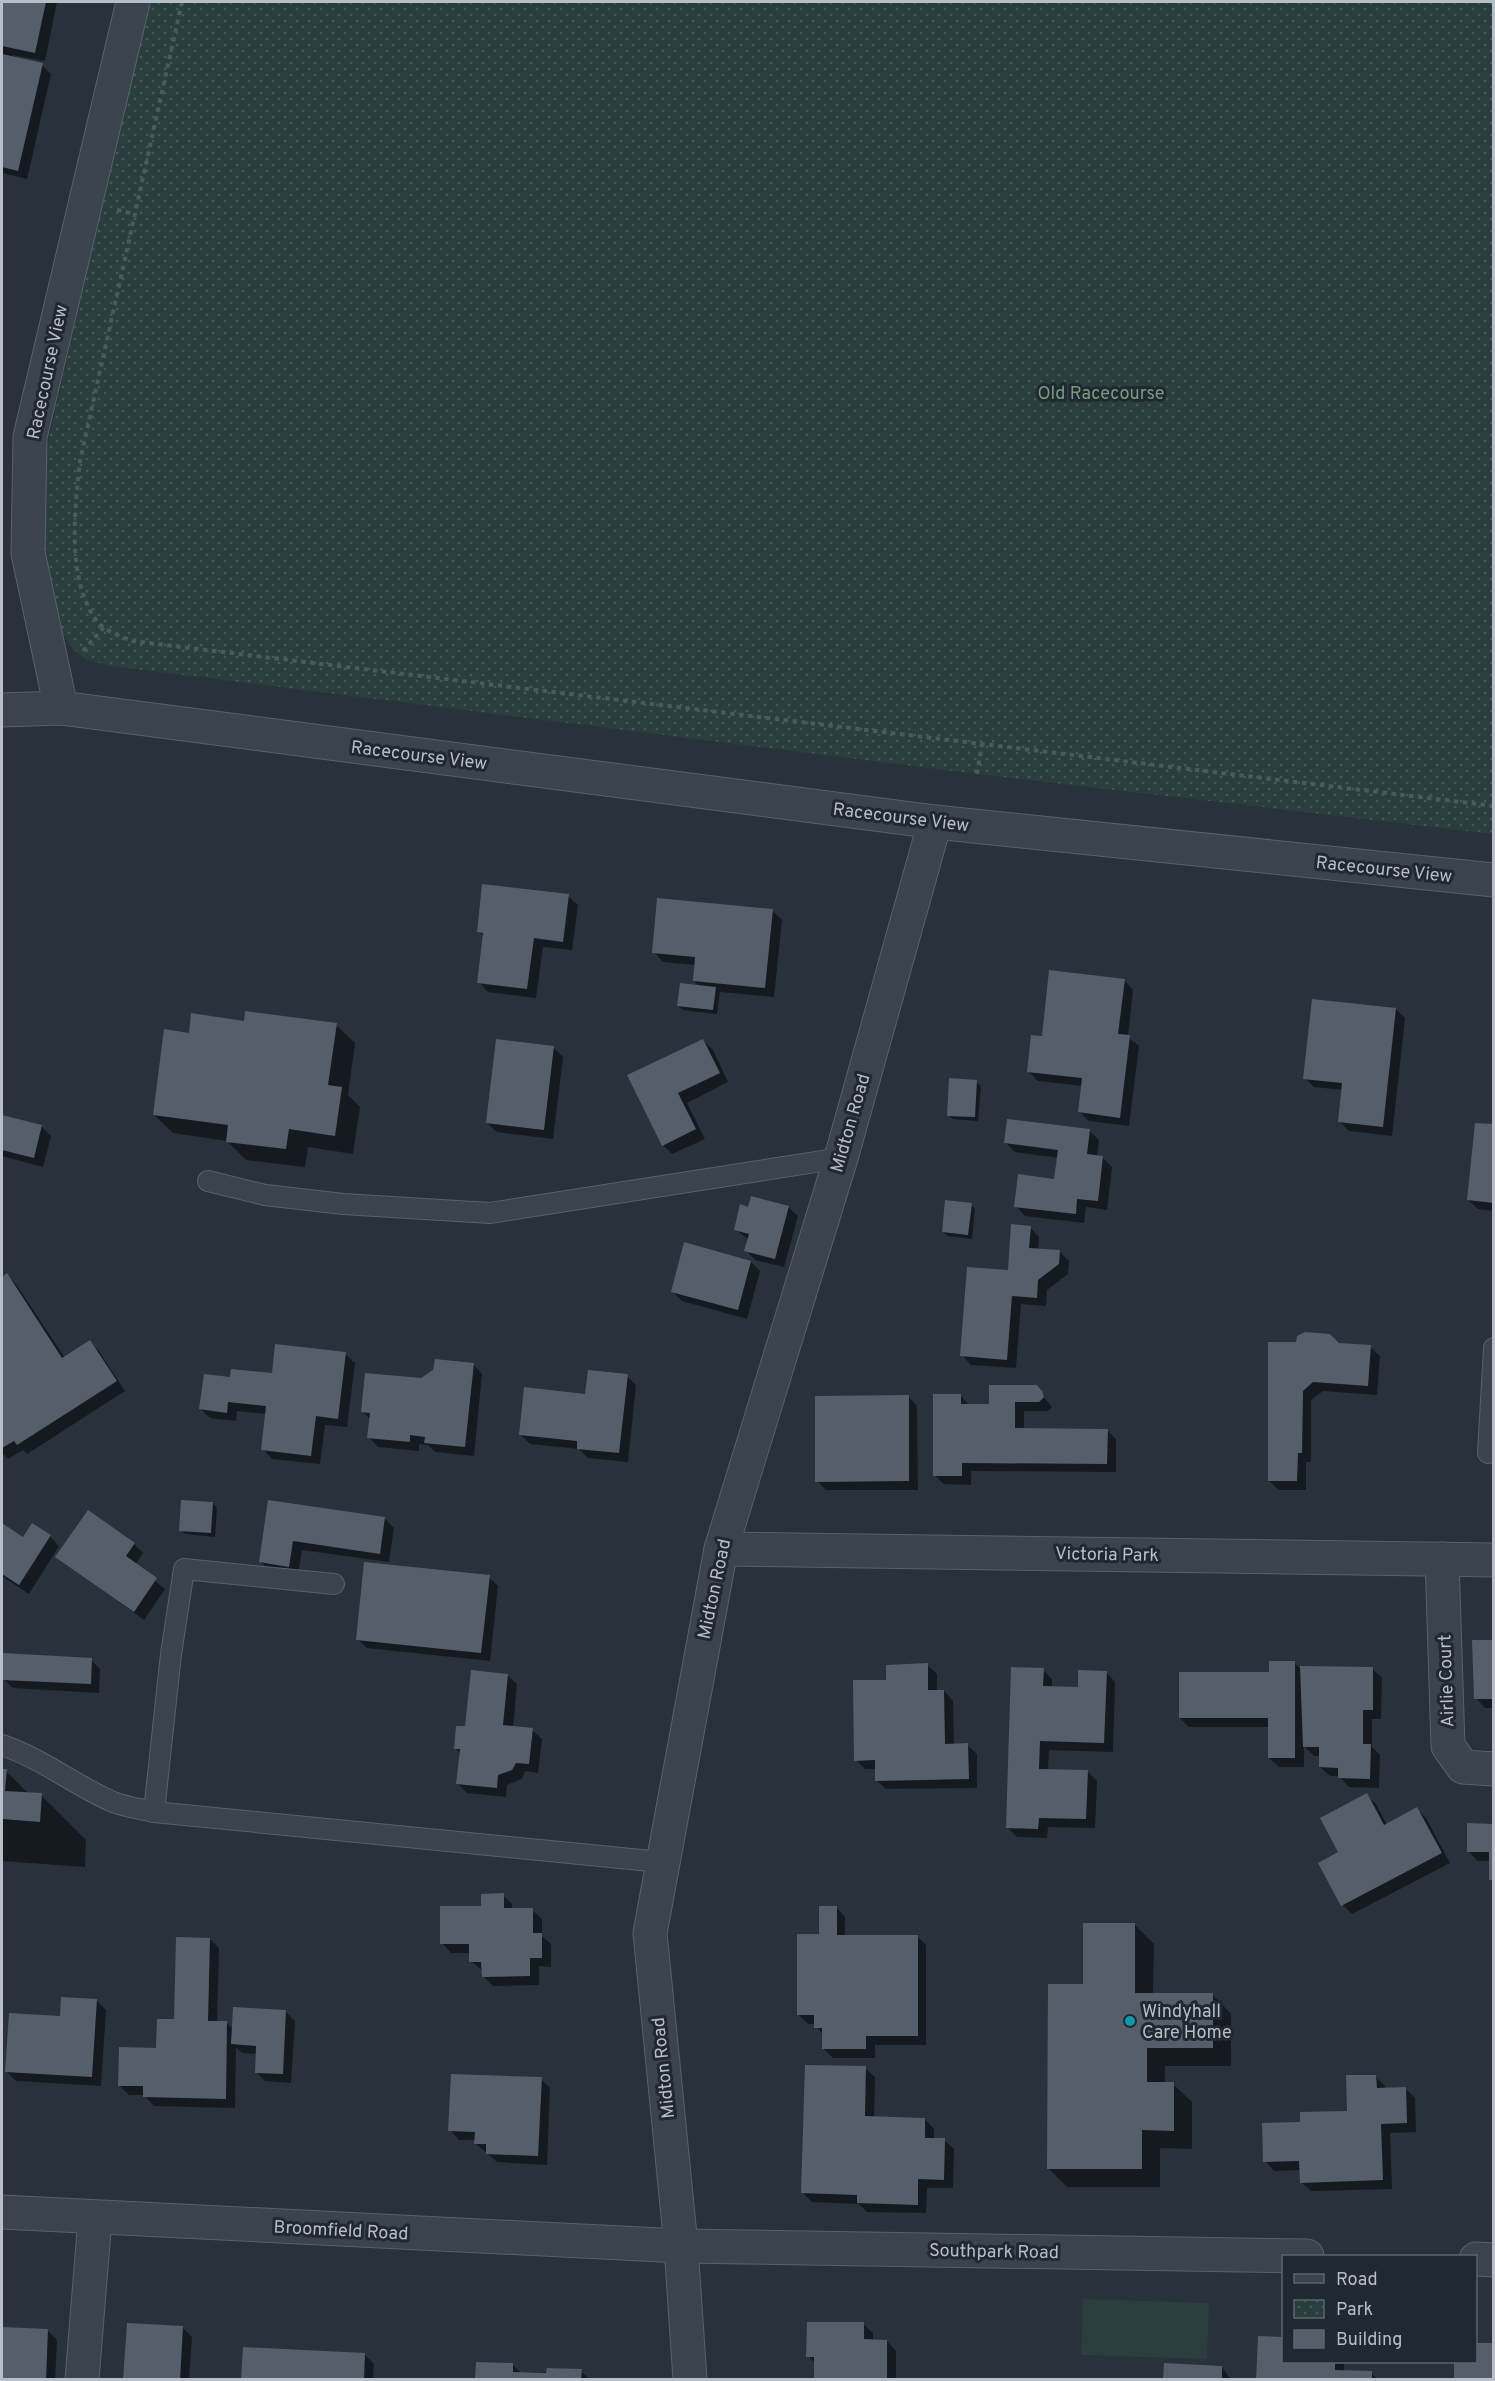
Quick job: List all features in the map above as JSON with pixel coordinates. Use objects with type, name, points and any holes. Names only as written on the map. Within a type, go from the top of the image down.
[{"type":"street","name":"Racecourse View","points":[[133,2],[30,437],[28,553],[62,708],[935,822],[1494,880]]},
{"type":"street","points":[[2,710],[62,708]]},
{"type":"street","name":"Midton Road","points":[[690,2379],[681,2246],[650,1933],[661,1862],[721,1549],[841,1158],[935,822]]},
{"type":"street","name":"Victoria Park","points":[[721,1549],[1494,1560]]},
{"type":"street","name":"Airlie Court","points":[[1442,1559],[1448,1746],[1463,1767],[1494,1769]]},
{"type":"street","name":"Broomfield Road","points":[[2,2212],[681,2246]]},
{"type":"street","points":[[82,2379],[95,2218]]},
{"type":"street","name":"Southpark Road","points":[[681,2246],[1282,2256]]},
{"type":"street","points":[[1477,2259],[1494,2259]]},
{"type":"lane","points":[[208,1181],[265,1195],[343,1204],[490,1213],[841,1158]]},
{"type":"lane","points":[[1488,1453],[1494,1348]]},
{"type":"lane","points":[[154,1812],[171,1654],[184,1569],[334,1584]]},
{"type":"lane","points":[[2,1745],[44,1762],[84,1788],[116,1803],[154,1812],[661,1862]]},
{"type":"path","points":[[182,2],[80,461],[75,508],[75,547],[88,604],[97,621],[104,627],[132,641],[1494,806]]},
{"type":"path","points":[[80,655],[104,627]]},
{"type":"path","points":[[977,774],[982,744]]},
{"type":"green space","name":"Old Racecourse","points":[[148,2],[1493,2],[1493,834],[977,774],[111,666],[87,660],[73,649],[60,629],[42,550],[43,498],[48,443]]},
{"type":"green space","points":[[1083,2299],[1209,2303],[1207,2359],[1081,2355]]},
{"type":"building","points":[[2,2],[46,2],[35,53],[2,46]]},
{"type":"building","points":[[2,54],[43,63],[18,171],[2,167]]},
{"type":"building","points":[[482,884],[569,894],[563,942],[534,938],[527,989],[477,983],[483,933],[477,932]]},
{"type":"building","points":[[657,898],[773,909],[765,988],[693,981],[695,957],[652,953]]},
{"type":"building","points":[[1049,970],[1125,979],[1118,1034],[1130,1035],[1120,1118],[1078,1112],[1082,1078],[1027,1072],[1031,1035],[1042,1036]]},
{"type":"building","points":[[680,983],[716,987],[713,1010],[677,1006]]},
{"type":"building","points":[[1312,999],[1396,1008],[1383,1127],[1338,1122],[1342,1083],[1303,1079]]},
{"type":"building","points":[[245,1011],[337,1023],[328,1085],[342,1087],[335,1136],[289,1129],[286,1149],[226,1142],[228,1125],[153,1115],[164,1029],[189,1033],[191,1013],[244,1021]]},
{"type":"building","points":[[496,1039],[554,1046],[544,1130],[486,1123]]},
{"type":"building","points":[[703,1039],[720,1073],[678,1093],[696,1129],[662,1146],[627,1075]]},
{"type":"building","points":[[949,1078],[977,1080],[975,1117],[947,1116]]},
{"type":"building","points":[[2,1115],[42,1125],[34,1158],[2,1150]]},
{"type":"building","points":[[1007,1119],[1090,1129],[1087,1154],[1103,1156],[1098,1201],[1077,1199],[1076,1214],[1014,1207],[1018,1174],[1054,1179],[1058,1150],[1004,1143]]},
{"type":"building","points":[[1475,1123],[1494,1124],[1494,1203],[1467,1200]]},
{"type":"building","points":[[751,1196],[789,1206],[775,1259],[744,1251],[749,1234],[734,1230],[740,1204],[748,1207]]},
{"type":"building","points":[[945,1200],[972,1203],[968,1235],[942,1232]]},
{"type":"building","points":[[1011,1224],[1031,1226],[1029,1248],[1060,1250],[1059,1264],[1038,1280],[1037,1298],[1012,1296],[1007,1360],[960,1356],[967,1267],[1008,1270]]},
{"type":"building","points":[[684,1242],[751,1261],[738,1310],[671,1292]]},
{"type":"building","points":[[7,1273],[62,1358],[90,1340],[117,1381],[17,1445],[14,1441],[2,1448],[2,1277]]},
{"type":"building","points":[[1305,1332],[1330,1334],[1339,1343],[1371,1345],[1368,1386],[1313,1382],[1303,1391],[1302,1453],[1298,1453],[1297,1481],[1268,1481],[1268,1342],[1296,1342],[1297,1336]]},
{"type":"building","points":[[275,1344],[346,1352],[338,1419],[316,1416],[311,1456],[261,1450],[266,1406],[228,1402],[227,1413],[199,1409],[204,1374],[230,1377],[231,1369],[272,1373]]},
{"type":"building","points":[[435,1359],[474,1363],[465,1447],[424,1443],[425,1437],[410,1435],[410,1442],[367,1438],[370,1413],[361,1412],[365,1373],[421,1378],[433,1370]]},
{"type":"building","points":[[588,1370],[628,1374],[619,1453],[577,1449],[577,1441],[519,1435],[524,1387],[585,1394]]},
{"type":"building","points":[[989,1385],[1037,1385],[1042,1391],[1044,1397],[1039,1402],[1015,1402],[1015,1428],[1108,1429],[1107,1464],[962,1463],[962,1476],[933,1476],[933,1394],[961,1394],[961,1404],[989,1404]]},
{"type":"building","points":[[909,1395],[909,1481],[815,1482],[815,1396]]},
{"type":"building","points":[[181,1500],[213,1502],[211,1533],[179,1531]]},
{"type":"building","points":[[268,1500],[385,1517],[380,1554],[293,1541],[289,1567],[259,1562]]},
{"type":"building","points":[[88,1510],[135,1543],[126,1556],[157,1578],[134,1612],[55,1557]]},
{"type":"building","points":[[2,1523],[23,1537],[32,1523],[51,1535],[19,1585],[2,1574]]},
{"type":"building","points":[[364,1562],[490,1575],[481,1653],[356,1640]]},
{"type":"building","points":[[1472,1640],[1494,1640],[1494,1699],[1474,1699]]},
{"type":"building","points":[[3,1653],[92,1658],[91,1684],[2,1680]]},
{"type":"building","points":[[1269,1661],[1295,1661],[1295,1758],[1268,1758],[1268,1718],[1179,1718],[1179,1672],[1269,1672]]},
{"type":"building","points":[[928,1663],[928,1690],[944,1690],[945,1744],[968,1743],[969,1779],[875,1781],[875,1760],[854,1761],[853,1680],[886,1680],[886,1665]]},
{"type":"building","points":[[1300,1666],[1373,1667],[1373,1710],[1363,1710],[1363,1744],[1371,1744],[1370,1779],[1338,1778],[1338,1768],[1319,1767],[1319,1747],[1303,1747]]},
{"type":"building","points":[[1011,1667],[1044,1668],[1043,1686],[1078,1687],[1078,1670],[1107,1671],[1104,1743],[1040,1741],[1039,1769],[1088,1770],[1086,1819],[1039,1818],[1038,1829],[1006,1828]]},
{"type":"building","points":[[471,1670],[508,1674],[503,1725],[533,1728],[529,1764],[516,1763],[512,1770],[498,1775],[497,1788],[456,1784],[460,1749],[454,1749],[456,1726],[465,1726]]},
{"type":"building","points":[[2,1769],[7,1769],[5,1791],[42,1793],[40,1822],[2,1819]]},
{"type":"building","points":[[1367,1793],[1384,1825],[1417,1807],[1442,1853],[1341,1906],[1318,1863],[1338,1852],[1320,1818]]},
{"type":"building","points":[[1467,1823],[1494,1824],[1494,1881],[1489,1880],[1489,1852],[1467,1852]]},
{"type":"building","points":[[504,1893],[504,1908],[533,1908],[533,1933],[542,1933],[542,1958],[530,1958],[530,1976],[482,1977],[481,1962],[469,1962],[469,1944],[440,1944],[440,1906],[481,1906],[481,1894]]},
{"type":"building","points":[[819,1906],[837,1906],[837,1935],[918,1935],[918,2036],[866,2036],[866,2049],[822,2049],[822,2028],[814,2028],[814,2015],[797,2015],[797,1934],[819,1934]]},
{"type":"building","name":"Windyhall Care Home","points":[[1083,1923],[1135,1923],[1135,1993],[1213,1993],[1213,2048],[1147,2048],[1147,2082],[1174,2082],[1174,2131],[1142,2130],[1142,2169],[1047,2169],[1048,1984],[1083,1984]]},
{"type":"building","points":[[176,1937],[210,1938],[208,2021],[227,2021],[226,2099],[143,2097],[143,2086],[118,2086],[119,2047],[156,2048],[157,2019],[174,2019]]},
{"type":"building","points":[[61,1997],[97,1999],[92,2077],[5,2072],[9,2013],[60,2016]]},
{"type":"building","points":[[233,2007],[286,2010],[283,2074],[255,2073],[256,2046],[231,2044]]},
{"type":"building","points":[[805,2065],[866,2066],[865,2116],[925,2118],[925,2138],[945,2138],[944,2180],[918,2179],[918,2205],[857,2203],[857,2195],[801,2193]]},
{"type":"building","points":[[451,2074],[542,2077],[538,2156],[486,2154],[486,2144],[474,2144],[475,2132],[448,2131]]},
{"type":"building","points":[[1346,2075],[1376,2075],[1377,2088],[1406,2087],[1407,2123],[1381,2124],[1383,2180],[1300,2183],[1299,2161],[1263,2162],[1262,2123],[1300,2122],[1300,2112],[1347,2111]]},
{"type":"building","points":[[807,2322],[864,2322],[864,2339],[887,2340],[887,2380],[814,2380],[814,2357],[806,2357]]},
{"type":"building","points":[[127,2323],[183,2326],[180,2380],[123,2380]]},
{"type":"building","points":[[2,2327],[48,2329],[46,2380],[2,2380]]},
{"type":"building","points":[[1258,2336],[1282,2337],[1282,2363],[1335,2363],[1335,2370],[1372,2371],[1372,2380],[1256,2380]]},
{"type":"building","points":[[1477,2343],[1494,2343],[1494,2380],[1454,2380],[1454,2363],[1477,2363]]},
{"type":"building","points":[[243,2347],[365,2353],[364,2380],[241,2380]]},
{"type":"building","points":[[476,2362],[513,2363],[513,2372],[546,2373],[547,2368],[582,2369],[581,2380],[475,2380]]},
{"type":"building","points":[[1164,2363],[1222,2366],[1222,2380],[1163,2380]]},
{"type":"place","name":"Windyhall Care Home","points":[[1130,2021]]}]
